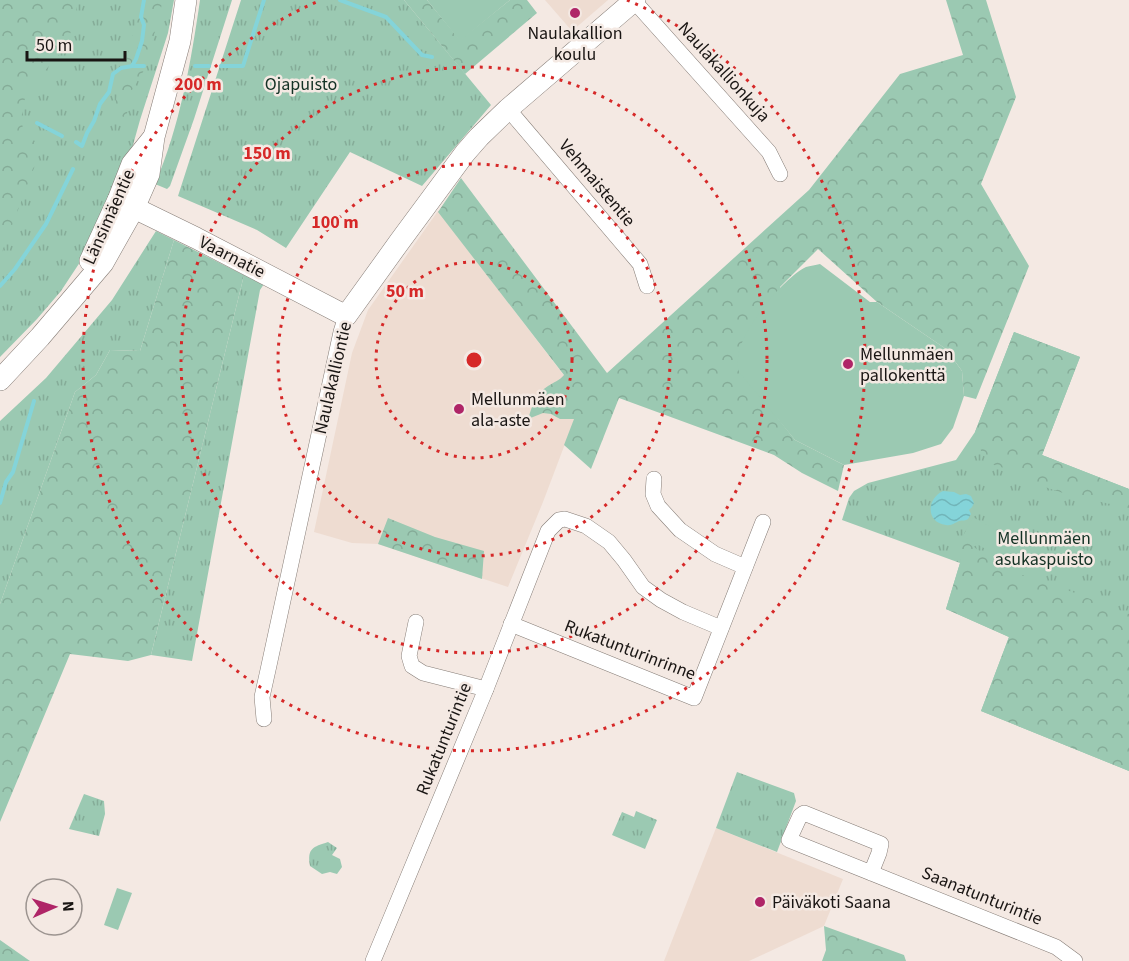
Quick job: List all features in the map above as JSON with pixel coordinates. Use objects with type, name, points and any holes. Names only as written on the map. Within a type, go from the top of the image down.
[{"type":"street","name":"Länsimäentie","points":[[3,374],[40,337],[104,263],[126,204],[149,174],[154,137],[180,41],[186,0]]},
{"type":"street","name":"Naulakalliontie","points":[[264,719],[262,698],[346,316],[479,137],[634,0]]},
{"type":"street","name":"Naulakallionkuja","points":[[634,0],[768,150],[780,174]]},
{"type":"street","name":"Vehmaistentie","points":[[508,110],[640,264],[647,286]]},
{"type":"street","name":"Vaarnatie","points":[[126,204],[346,316]]},
{"type":"street","points":[[654,479],[654,494],[658,506],[680,530],[715,554],[745,567]]},
{"type":"street","name":"Rukatunturintie","points":[[373,961],[548,531],[559,520],[565,519],[586,526],[609,542],[643,587],[683,612],[721,628]]},
{"type":"street","name":"Rukatunturinrinne","points":[[512,624],[694,698],[763,522]]},
{"type":"street","points":[[416,622],[409,656],[412,666],[423,673],[486,688]]},
{"type":"street","name":"Saanatunturintie","points":[[871,873],[881,844],[804,813],[800,816],[789,840],[871,873],[1056,947],[1075,961]]},
{"type":"shaded area","name":"Naulakallion koulu","points":[[545,0],[608,0],[572,31]]},
{"type":"shaded area","name":"Mellunmäen ala-aste","points":[[438,211],[582,399],[508,587],[378,544],[352,543],[314,532],[352,353],[368,310]]},
{"type":"shaded area","name":"Päiväkoti Saana","points":[[716,828],[843,879],[824,926],[749,961],[664,961]]},
{"type":"green space","points":[[0,0],[174,0],[168,33],[126,170],[88,250],[61,291],[0,357]]},
{"type":"green space","points":[[0,0],[77,0],[76,17],[65,48],[32,85],[24,101],[21,120],[24,132],[42,147],[0,257]]},
{"type":"green space","points":[[142,0],[163,0],[146,67],[132,90],[126,118],[113,112]]},
{"type":"green space","points":[[200,0],[232,0],[194,119],[167,189],[155,184],[178,117]]},
{"type":"green space","name":"Ojapuisto","points":[[241,0],[404,0],[491,105],[422,186],[350,152],[286,248],[257,230],[178,196]]},
{"type":"green space","points":[[404,0],[427,0],[460,40],[510,0],[527,0],[537,13],[465,74]]},
{"type":"green space","points":[[427,0],[510,0],[460,41]]},
{"type":"green space","points":[[946,0],[986,0],[1016,97],[981,184],[1029,266],[976,399],[964,396],[962,371],[946,349],[877,302],[818,249],[780,287],[776,416],[795,440],[844,465],[838,491],[802,473],[774,455],[619,398],[591,469],[564,445],[574,419],[560,419],[543,413],[528,419],[540,392],[564,375],[438,212],[461,178],[607,373],[809,190],[900,74],[963,55]]},
{"type":"green space","points":[[156,231],[174,240],[140,351],[110,350],[96,375],[75,392],[0,604],[0,421],[46,378],[112,300]]},
{"type":"green space","points":[[174,240],[244,275],[151,655],[128,661],[70,654],[0,822],[0,604],[75,392],[96,375],[110,350],[140,351]]},
{"type":"green space","name":"Mellunmäen pallokenttä","points":[[820,264],[870,302],[877,302],[946,349],[962,371],[964,396],[953,428],[941,444],[913,453],[844,465],[795,440],[739,372],[738,361],[746,334],[764,307],[796,273],[806,267]]},
{"type":"green space","points":[[244,275],[264,284],[260,290],[192,661],[151,655]]},
{"type":"green space","name":"Mellunmäen asukaspuisto","points":[[1014,332],[1080,357],[1042,455],[1129,489],[1129,771],[981,711],[1009,637],[946,609],[960,563],[842,520],[849,498],[854,491],[868,483],[956,460],[975,432]]},
{"type":"green space","points":[[1014,332],[1080,357],[1042,455],[1129,489],[1129,508],[1069,495],[1045,487],[1014,471],[994,465],[982,454],[975,432]]},
{"type":"green space","points":[[973,517],[1032,551],[1022,570],[963,536]]},
{"type":"green space","points":[[388,518],[435,537],[484,551],[482,579],[378,544]]},
{"type":"green space","points":[[962,538],[1007,572],[1036,578],[1129,614],[1129,771],[981,711],[1009,637],[946,609],[960,563]]},
{"type":"green space","points":[[737,772],[794,793],[796,801],[777,852],[716,828]]},
{"type":"green space","points":[[84,794],[104,801],[105,814],[99,836],[69,829]]},
{"type":"green space","points":[[636,811],[657,820],[645,849],[612,835],[622,812],[634,817]]},
{"type":"green space","points":[[328,842],[337,848],[332,855],[340,859],[342,867],[337,874],[330,872],[322,874],[310,866],[309,855],[312,849]]},
{"type":"green space","points":[[117,888],[132,893],[118,930],[104,925]]},
{"type":"green space","points":[[824,926],[904,955],[906,961],[822,961],[826,950]]},
{"type":"green space","points":[[0,940],[30,961],[0,961]]},
{"type":"water","points":[[943,491],[971,496],[974,503],[969,510],[971,514],[968,519],[951,525],[935,520],[931,505],[933,499]]},
{"type":"waterway","points":[[76,142],[82,146],[100,104],[109,92],[113,74],[121,68],[132,66],[136,59],[142,41],[144,25],[141,17],[144,0]]},
{"type":"waterway","points":[[221,66],[243,66],[264,0]]},
{"type":"waterway","points":[[340,0],[386,17],[422,55],[432,57]]},
{"type":"waterway","points":[[133,66],[144,66]]},
{"type":"waterway","points":[[195,66],[209,66]]},
{"type":"waterway","points":[[37,123],[62,136]]},
{"type":"waterway","points":[[0,286],[15,269],[46,224],[73,169]]},
{"type":"waterway","points":[[0,503],[6,482],[13,472],[34,401]]},
{"type":"place","name":"Naulakallion koulu","points":[[575,13]]},
{"type":"place","name":"Mellunmäen pallokenttä","points":[[848,364]]},
{"type":"place","name":"Mellunmäen ala-aste","points":[[459,409]]},
{"type":"place","name":"Päiväkoti Saana","points":[[760,902]]}]
